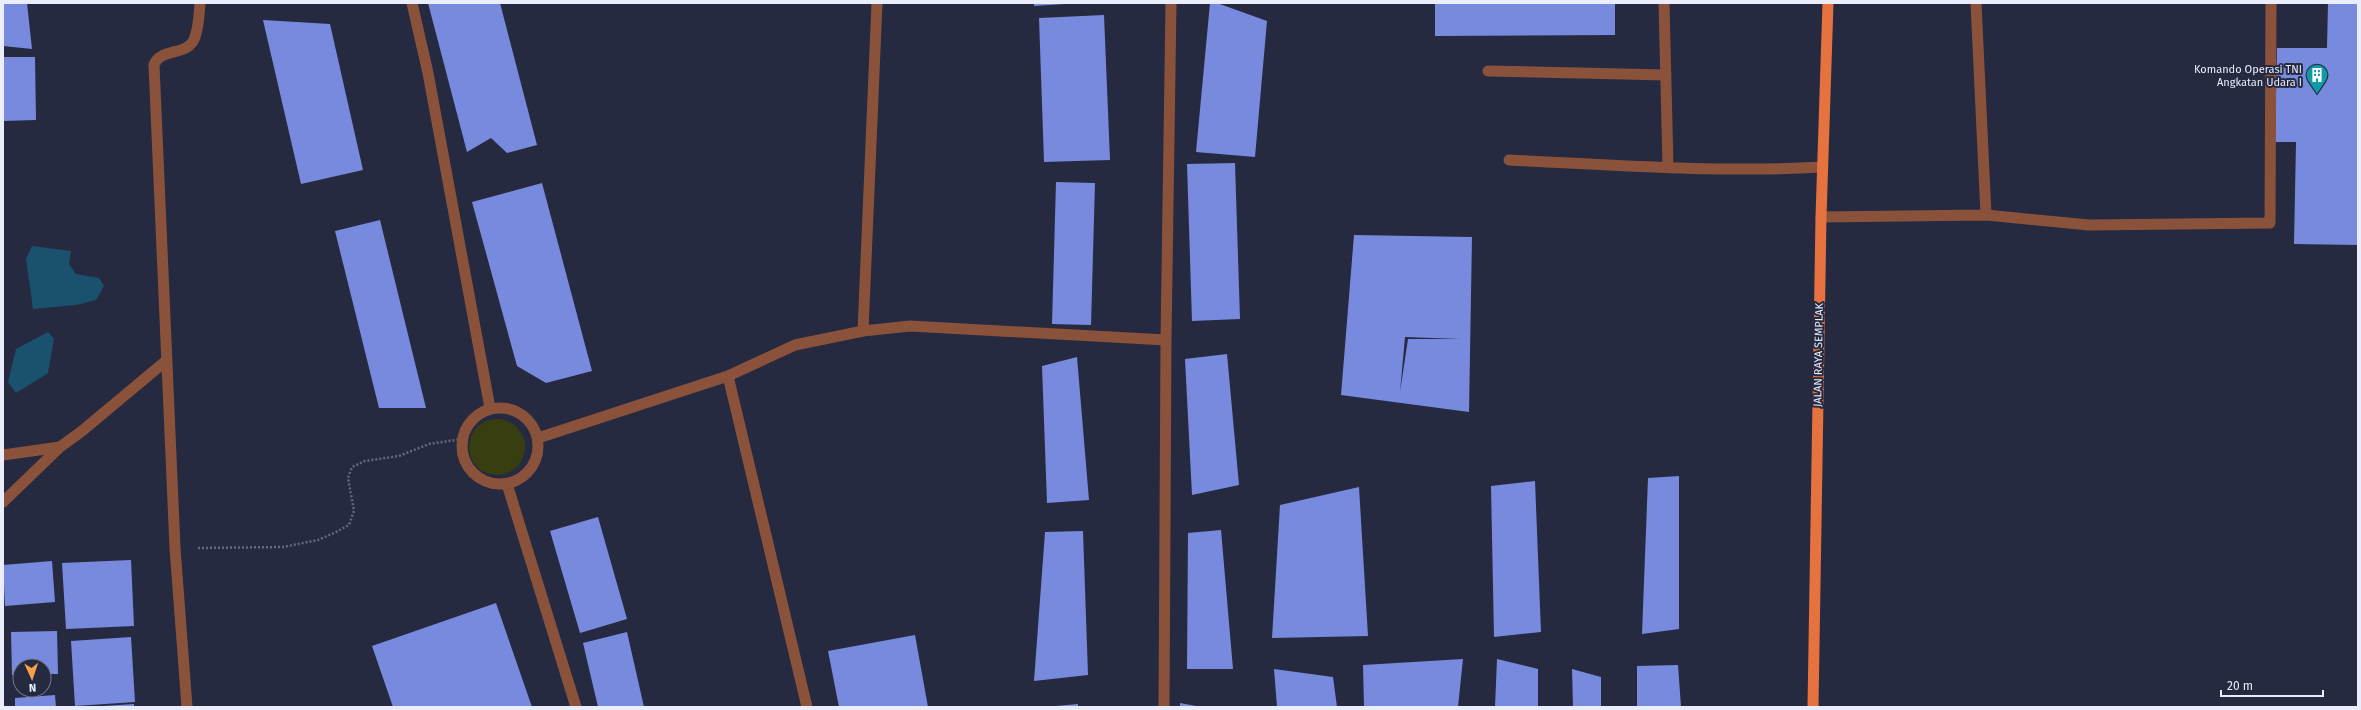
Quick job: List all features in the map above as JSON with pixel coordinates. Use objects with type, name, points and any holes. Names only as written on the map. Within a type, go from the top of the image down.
[{"type":"main road","name":"JALAN RAYA SEMPLAK","points":[[1813,707],[1822,167],[1828,3]]},
{"type":"street","points":[[187,707],[175,548],[154,65],[156,59],[161,55],[182,50],[190,45],[195,38],[200,3]]},
{"type":"street","points":[[412,3],[428,73],[490,408]]},
{"type":"street","points":[[863,331],[877,3]]},
{"type":"street","points":[[1164,707],[1166,340],[1171,3]]},
{"type":"street","points":[[1664,3],[1668,167]]},
{"type":"street","points":[[1976,3],[1986,215]]},
{"type":"street","points":[[1821,217],[1986,215],[2089,225],[2270,223],[2271,3]]},
{"type":"street","points":[[1488,72],[1666,75]]},
{"type":"street","points":[[1509,160],[1776,170],[1822,167]]},
{"type":"street","points":[[538,438],[728,376],[795,345],[863,331],[910,326],[1166,340]]},
{"type":"street","points":[[3,502],[60,447],[82,431],[166,360]]},
{"type":"street","points":[[728,376],[807,707]]},
{"type":"street","points":[[490,408],[506,408],[520,413],[532,423],[538,438],[539,449],[536,462],[529,472],[519,479],[507,484],[486,482],[469,469],[462,450],[462,439],[467,425],[477,415],[490,408]]},
{"type":"street","points":[[3,454],[60,447]]},
{"type":"street","points":[[507,484],[576,707]]},
{"type":"path","points":[[175,548],[284,547],[318,540],[349,525],[354,511],[348,478],[352,466],[365,461],[399,456],[429,444],[462,439]]},
{"type":"green space","points":[[497,419],[508,422],[517,427],[522,436],[525,447],[522,458],[517,467],[508,472],[497,475],[486,472],[477,467],[472,458],[469,447],[472,436],[477,427],[486,422]]},
{"type":"water","points":[[32,246],[71,251],[69,264],[76,274],[99,278],[104,286],[96,300],[76,305],[33,309],[26,259]]},
{"type":"water","points":[[48,332],[54,339],[48,373],[16,393],[8,382],[16,349]]},
{"type":"building","points":[[3,3],[27,3],[32,49],[3,46]]},
{"type":"building","points":[[428,3],[500,3],[537,145],[507,153],[491,138],[467,152]]},
{"type":"building","points":[[1034,3],[1065,3],[1065,4],[1034,6]]},
{"type":"building","points":[[1210,3],[1217,3],[1267,21],[1255,157],[1196,152]]},
{"type":"building","points":[[1435,3],[1615,3],[1615,35],[1435,36]]},
{"type":"building","name":"Komando Operasi TNI Angkatan Udara I","points":[[2328,3],[2358,3],[2358,245],[2294,244],[2296,142],[2275,142],[2277,48],[2327,48]]},
{"type":"building","points":[[1104,15],[1110,160],[1044,162],[1039,18]]},
{"type":"building","points":[[263,20],[330,24],[363,170],[301,184]]},
{"type":"building","points":[[3,57],[35,57],[36,120],[3,121]]},
{"type":"building","points":[[1235,163],[1240,319],[1192,321],[1187,164]]},
{"type":"building","points":[[1056,182],[1095,183],[1091,325],[1052,324]]},
{"type":"building","points":[[542,183],[592,371],[546,383],[517,366],[472,202]]},
{"type":"building","points":[[380,220],[426,408],[379,408],[335,231]]},
{"type":"building","points":[[1354,235],[1472,237],[1469,412],[1341,395]],"holes":[[[1405,337],[1460,339],[1408,339],[1400,392]]]},
{"type":"building","points":[[1227,354],[1239,485],[1192,495],[1185,359]]},
{"type":"building","points":[[1077,357],[1089,500],[1047,503],[1042,366]]},
{"type":"building","points":[[1679,476],[1679,629],[1642,634],[1648,478]]},
{"type":"building","points":[[1535,481],[1541,632],[1494,637],[1491,486]]},
{"type":"building","points":[[1359,487],[1368,636],[1272,638],[1280,505]]},
{"type":"building","points":[[598,517],[627,619],[580,633],[550,531]]},
{"type":"building","points":[[1221,530],[1233,669],[1187,669],[1188,533]]},
{"type":"building","points":[[1083,531],[1088,675],[1034,681],[1045,532]]},
{"type":"building","points":[[131,560],[134,626],[66,629],[62,563]]},
{"type":"building","points":[[52,561],[55,602],[5,606],[3,565]]},
{"type":"building","points":[[496,603],[532,707],[393,707],[372,646]]},
{"type":"building","points":[[57,631],[58,674],[52,674],[52,658],[12,658],[12,675],[11,632]]},
{"type":"building","points":[[627,632],[644,707],[598,707],[583,643]]},
{"type":"building","points":[[915,635],[928,707],[839,707],[828,651]]},
{"type":"building","points":[[131,637],[135,702],[75,706],[71,641]]},
{"type":"building","points":[[1463,659],[1458,707],[1364,707],[1363,665]]},
{"type":"building","points":[[1497,659],[1538,669],[1538,707],[1495,707]]},
{"type":"building","points":[[1678,665],[1681,707],[1637,707],[1637,666]]},
{"type":"building","points":[[1274,669],[1333,677],[1337,707],[1277,707]]},
{"type":"building","points":[[1572,669],[1601,677],[1601,707],[1573,707]]},
{"type":"building","points":[[52,695],[55,695],[56,707],[15,707],[15,698],[52,698]]},
{"type":"building","points":[[1180,703],[1196,706],[1196,707],[1180,707]]},
{"type":"building","points":[[134,704],[134,707],[103,707],[103,706]]},
{"type":"building","points":[[1078,704],[1078,707],[1056,707],[1056,706]]},
{"type":"place","name":"Komando Operasi TNI Angkatan Udara I","points":[[2317,94]]}]
